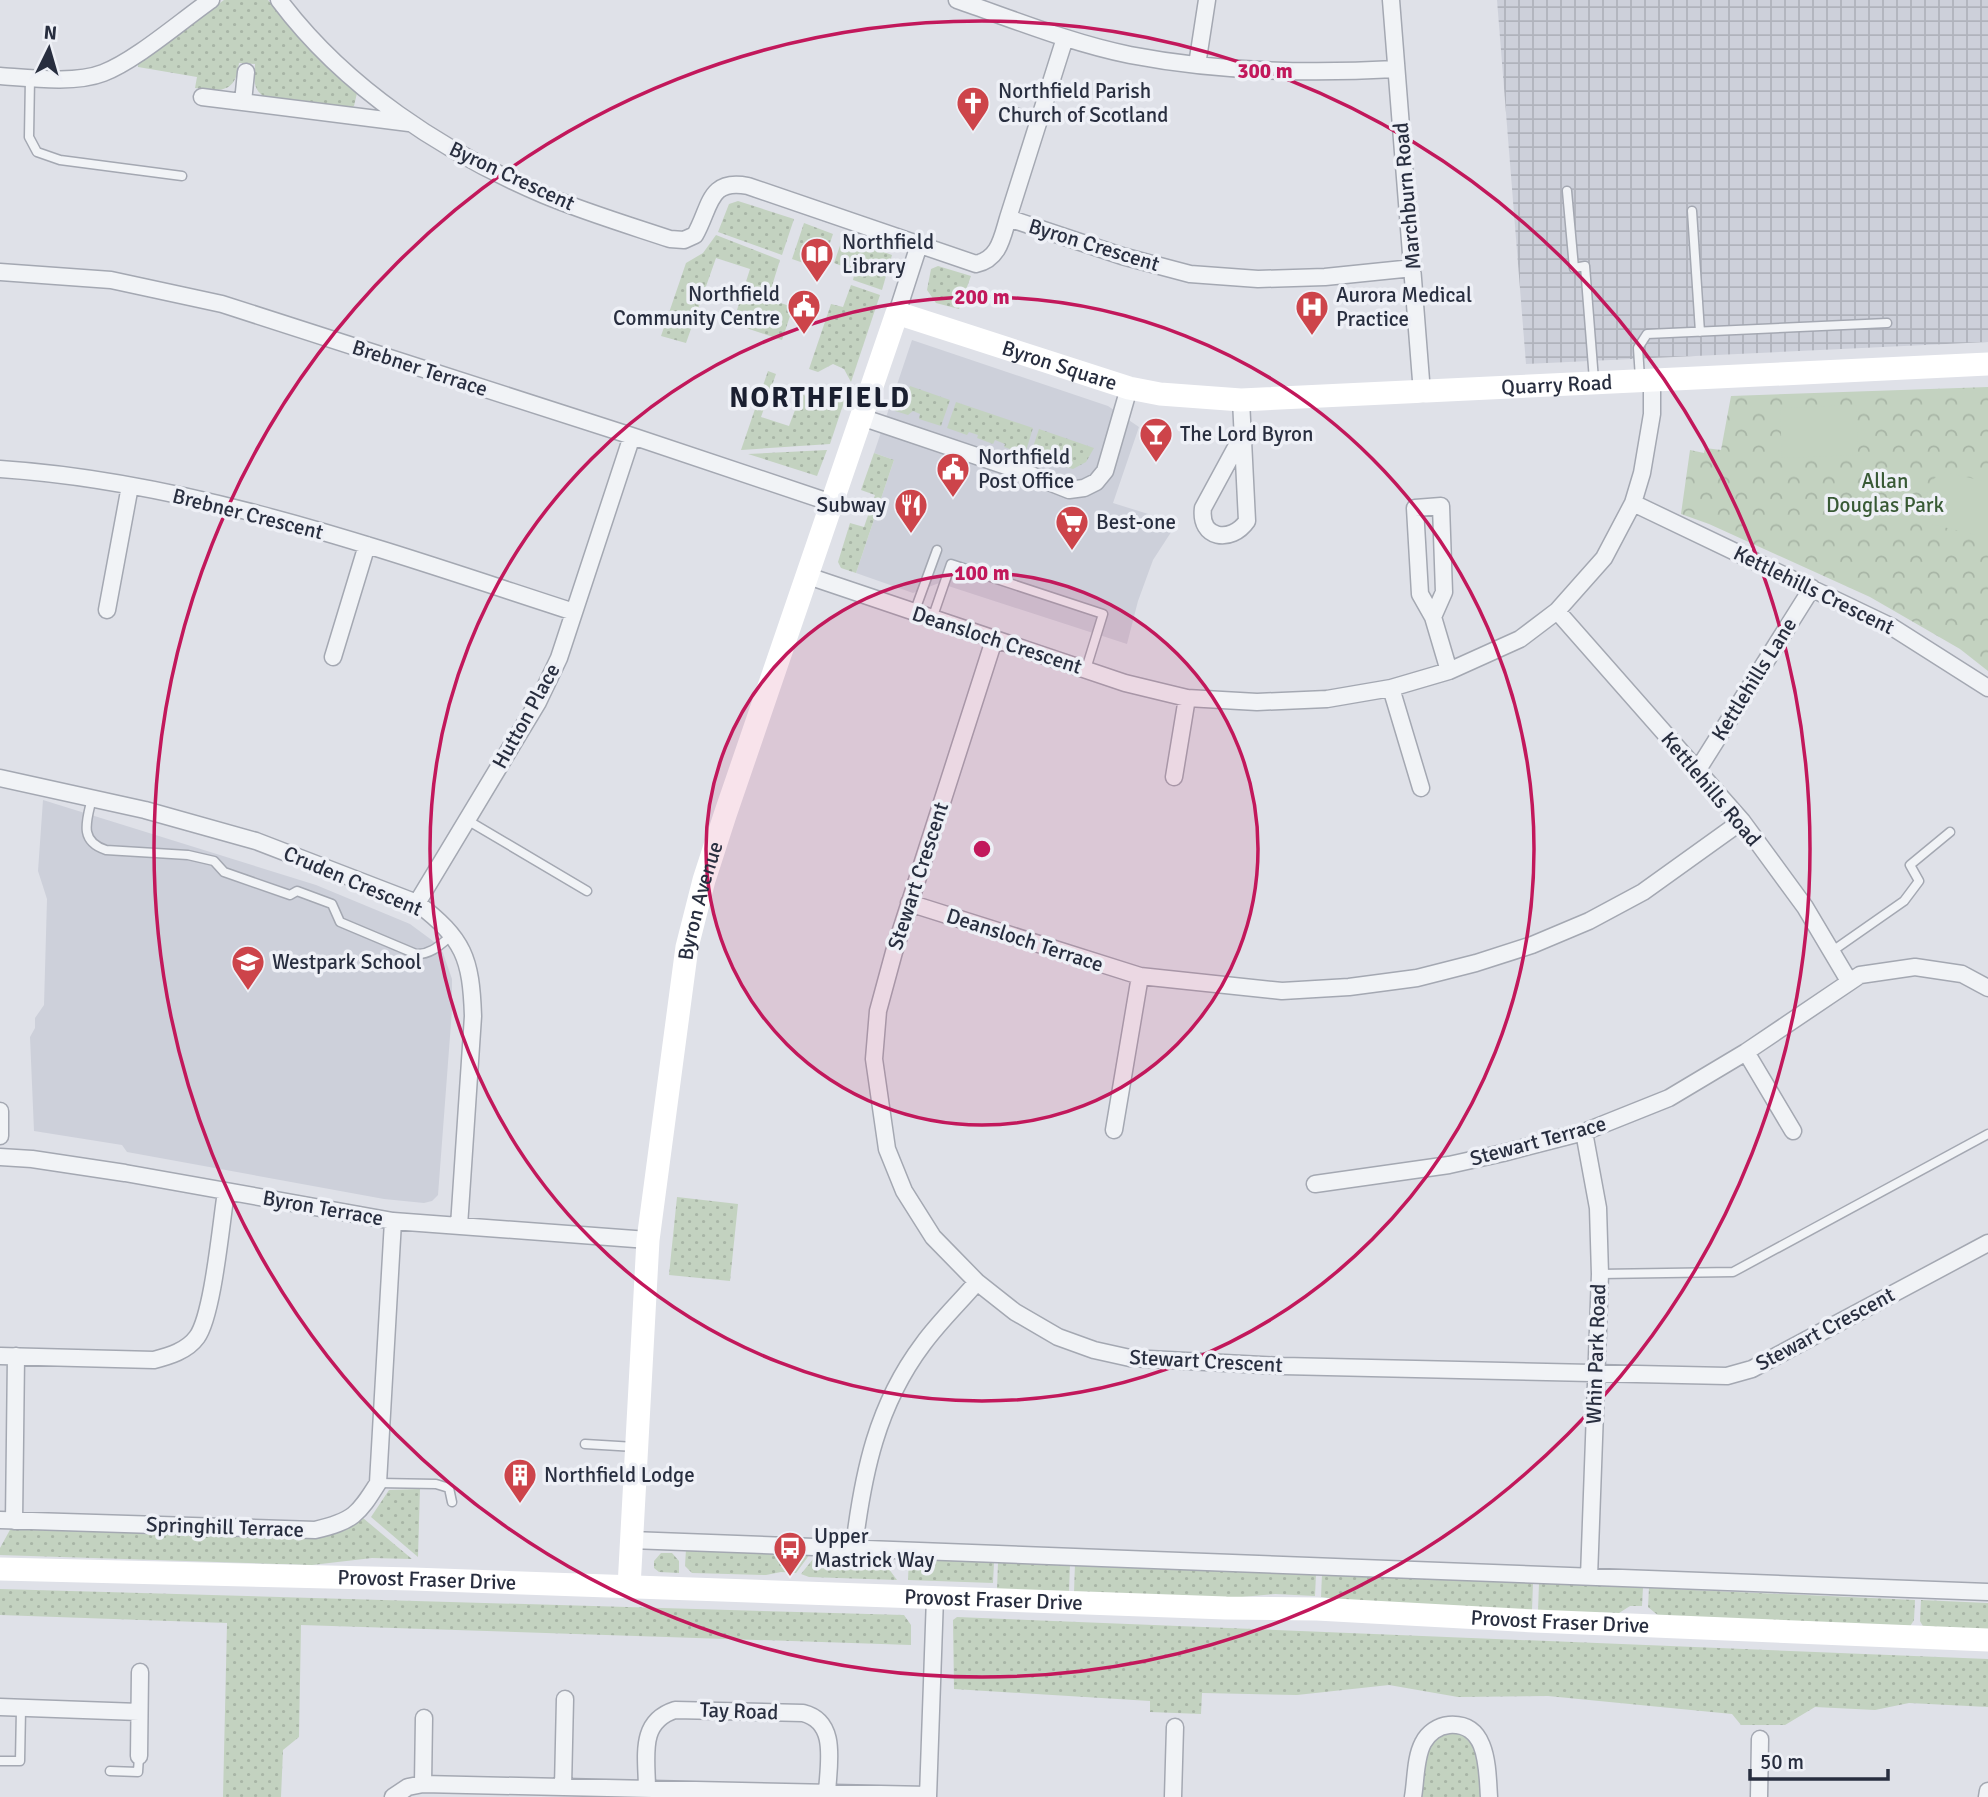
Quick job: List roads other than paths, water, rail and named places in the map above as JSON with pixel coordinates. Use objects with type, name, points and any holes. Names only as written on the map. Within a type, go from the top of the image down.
[{"type":"street","points":[[0,76],[73,78],[102,74],[134,55],[211,0]]},
{"type":"street","name":"Byron Crescent","points":[[279,0],[293,19],[339,66],[411,124],[490,170],[545,195],[670,239],[684,240],[695,235],[711,198],[719,188],[732,183],[748,186],[976,264],[984,262],[996,253],[1008,218],[1122,256],[1190,274],[1271,279],[1325,277],[1413,268]]},
{"type":"street","points":[[957,0],[1001,7],[1065,38],[1130,55],[1263,71],[1346,72],[1396,69]]},
{"type":"street","points":[[1197,65],[1207,0]]},
{"type":"street","name":"Marchburn Road","points":[[1391,0],[1422,393]]},
{"type":"street","points":[[1008,218],[1065,38]]},
{"type":"street","points":[[243,102],[246,72]]},
{"type":"street","name":"Byron Crescent","points":[[202,97],[411,124]]},
{"type":"street","name":"Byron Avenue","points":[[629,1587],[648,1240],[687,947],[704,880],[725,815],[919,245]]},
{"type":"street","name":"Brebner Terrace","points":[[0,272],[111,280],[191,296],[632,436],[832,503]]},
{"type":"street","name":"Byron Square","points":[[861,418],[1021,471],[1069,490],[1084,488],[1096,482],[1105,471],[1129,388],[897,313]]},
{"type":"street","name":"Quarry Road","points":[[1129,388],[1160,394],[1241,400],[1988,364]]},
{"type":"street","name":"Deansloch Crescent","points":[[808,576],[1125,683],[1187,698],[1257,702],[1327,699],[1391,688],[1449,671],[1520,639],[1557,611],[1604,558],[1633,503],[1648,445],[1652,414],[1646,381]]},
{"type":"street","points":[[1241,400],[1247,521],[1230,536],[1216,535],[1210,532],[1203,521],[1203,508],[1242,436]]},
{"type":"street","name":"Hutton Place","points":[[416,902],[538,702],[559,658],[632,436]]},
{"type":"street","name":"Brebner Crescent","points":[[0,469],[45,472],[130,486],[249,511],[367,545],[574,612]]},
{"type":"street","points":[[107,610],[130,486]]},
{"type":"street","name":"Kettlehills Crescent","points":[[1633,503],[1892,627],[1988,688]]},
{"type":"street","points":[[1433,617],[1444,592],[1441,506],[1415,508],[1420,594],[1433,617],[1449,671]]},
{"type":"street","points":[[333,657],[367,545]]},
{"type":"street","name":"Kettlehills Lane","points":[[1697,771],[1812,588]]},
{"type":"street","name":"Kettlehills Road","points":[[1557,611],[1742,821],[1805,907],[1849,981]]},
{"type":"street","name":"Stewart Crescent","points":[[994,640],[909,903],[878,1011],[874,1059],[887,1149],[904,1191],[933,1237],[977,1282],[1015,1312],[1058,1337],[1130,1359],[1264,1366],[1727,1376],[1752,1369],[1988,1242]]},
{"type":"street","points":[[1391,688],[1422,788]]},
{"type":"street","points":[[1174,777],[1187,698]]},
{"type":"street","name":"Cruden Crescent","points":[[0,778],[92,798],[256,841],[416,902],[436,918],[452,934],[466,957],[472,983],[473,1016],[459,1226]]},
{"type":"street","name":"Deansloch Terrace","points":[[909,903],[1140,976],[1282,992],[1349,987],[1417,978],[1532,945],[1600,915],[1643,892],[1742,821]]},
{"type":"street","name":"Stewart Terrace","points":[[1315,1184],[1448,1165],[1584,1132],[1668,1098],[1746,1052],[1860,975],[1915,967],[1962,974],[1988,988]]},
{"type":"street","points":[[1114,1130],[1140,976]]},
{"type":"street","points":[[1746,1052],[1793,1131]]},
{"type":"street","points":[[0,1111],[0,1136]]},
{"type":"street","name":"Whin Park Road","points":[[1584,1132],[1598,1208],[1600,1274],[1589,1577]]},
{"type":"street","name":"Byron Terrace","points":[[0,1157],[99,1169],[393,1221],[648,1240]]},
{"type":"street","points":[[7,1520],[8,1356],[154,1360],[178,1353],[196,1338],[206,1318],[226,1192]]},
{"type":"street","name":"Springhill Terrace","points":[[7,1520],[315,1530],[340,1524],[360,1511],[377,1483],[393,1221]]},
{"type":"street","points":[[854,1547],[865,1468],[887,1404],[922,1345],[977,1282]]},
{"type":"street","name":"Provost Fraser Drive","points":[[631,1540],[1988,1592]]},
{"type":"street","name":"Provost Fraser Drive","points":[[0,1569],[413,1579],[1317,1609],[1988,1640]]},
{"type":"street","points":[[393,1797],[408,1787],[423,1784],[793,1795],[928,1796],[934,1597]]},
{"type":"street","points":[[139,1756],[140,1672]]},
{"type":"street","points":[[563,1787],[565,1699]]},
{"type":"street","points":[[0,1707],[139,1712]]},
{"type":"street","name":"Tay Road","points":[[647,1790],[648,1736],[652,1724],[661,1714],[675,1710],[803,1713],[815,1716],[825,1726],[829,1739],[827,1794]]},
{"type":"street","points":[[423,1784],[424,1718]]},
{"type":"street","points":[[1413,1797],[1423,1743],[1434,1731],[1448,1725],[1473,1732],[1483,1746],[1489,1797]]},
{"type":"street","points":[[1173,1797],[1175,1727]]},
{"type":"street","points":[[1759,1797],[1760,1739]]},
{"type":"street","points":[[1987,1797],[1988,1791]]},
{"type":"lane","points":[[30,78],[29,137],[37,152],[60,160],[182,176]]},
{"type":"lane","points":[[1010,110],[1038,120]]},
{"type":"lane","points":[[1567,191],[1574,268],[1585,267],[1595,383]]},
{"type":"lane","points":[[1692,211],[1700,332]]},
{"type":"lane","points":[[1646,381],[1639,348],[1647,334],[1887,323]]},
{"type":"lane","points":[[914,613],[937,550]]},
{"type":"lane","points":[[932,619],[951,564],[989,576],[1103,614],[1086,669]]},
{"type":"lane","points":[[92,798],[87,827],[88,838],[94,846],[106,850],[188,855],[214,861],[224,872],[290,895],[298,891],[332,904],[340,922],[416,954],[424,954],[438,947],[452,934]]},
{"type":"lane","points":[[467,820],[587,891]]},
{"type":"lane","points":[[1831,952],[1904,901],[1919,881],[1910,865],[1950,832]]},
{"type":"lane","points":[[1600,1274],[1733,1272],[1988,1134]]},
{"type":"lane","points":[[585,1444],[635,1447]]},
{"type":"lane","points":[[377,1483],[436,1484],[449,1488],[452,1502]]},
{"type":"lane","points":[[0,1761],[20,1761],[21,1709]]},
{"type":"lane","points":[[110,1771],[138,1772],[139,1756]]},
{"type":"place","name":"Northfield Parish Church of Scotland","points":[[973,133]]},
{"type":"place","name":"Northfield Library","points":[[817,284]]},
{"type":"place","name":"Northfield Community Centre","points":[[804,336]]},
{"type":"place","name":"Aurora Medical Practice","points":[[1312,337]]},
{"type":"place","name":"The Lord Byron","points":[[1156,464]]},
{"type":"place","name":"Northfield Post Office","points":[[953,499]]},
{"type":"place","name":"Subway","points":[[911,535]]},
{"type":"place","name":"Best-one","points":[[1072,552]]},
{"type":"place","name":"Westpark School","points":[[248,992]]},
{"type":"place","name":"Northfield Lodge","points":[[520,1505]]},
{"type":"place","name":"Upper Mastrick Way","points":[[790,1578]]},
{"type":"district","name":"NORTHFIELD","points":[[820,398]]},
{"type":"park label","name":"Allan Douglas Park","points":[[1885,493]]}]
